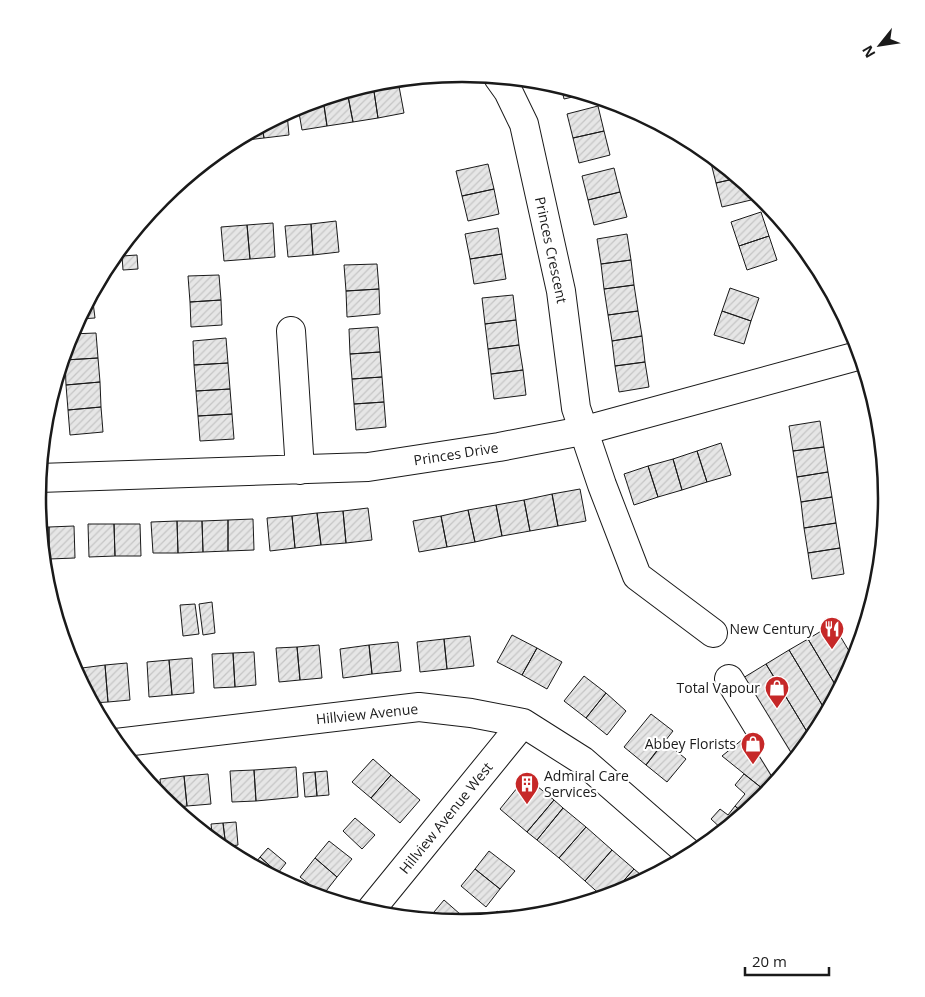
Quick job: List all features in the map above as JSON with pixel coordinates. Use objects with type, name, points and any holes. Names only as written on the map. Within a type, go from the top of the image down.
[{"type":"street","name":"Princes Crescent","points":[[503,84],[524,124],[561,290],[576,408],[582,431],[637,576],[713,633]]},
{"type":"street","points":[[291,331],[300,470]]},
{"type":"street","name":"Princes Drive","points":[[47,478],[368,467],[499,448],[582,431],[854,357]]},
{"type":"street","points":[[729,679],[782,765]]},
{"type":"street","name":"Hillview Avenue","points":[[125,742],[419,707],[523,723],[583,761],[685,850]]},
{"type":"street","name":"Hillview Avenue West","points":[[374,905],[523,723]]},
{"type":"building","points":[[399,87],[404,113],[378,118],[374,92]]},
{"type":"building","points":[[374,92],[378,118],[353,122],[348,98]]},
{"type":"building","points":[[563,94],[573,97],[564,99]]},
{"type":"building","points":[[348,98],[353,122],[327,126],[324,106]]},
{"type":"building","points":[[324,106],[327,126],[302,130],[299,116]]},
{"type":"building","points":[[598,106],[604,131],[573,138],[567,114]]},
{"type":"building","points":[[288,121],[289,135],[264,138],[263,133]]},
{"type":"building","points":[[604,131],[610,155],[579,163],[573,138]]},
{"type":"building","points":[[263,133],[264,138],[252,139]]},
{"type":"building","points":[[488,164],[494,189],[462,196],[456,171]]},
{"type":"building","points":[[711,165],[730,180],[716,183]]},
{"type":"building","points":[[614,168],[620,192],[588,200],[582,176]]},
{"type":"building","points":[[730,180],[751,200],[722,207],[716,183]]},
{"type":"building","points":[[494,189],[499,214],[468,221],[462,196]]},
{"type":"building","points":[[620,192],[627,217],[594,225],[588,200]]},
{"type":"building","points":[[761,212],[769,236],[739,246],[731,222]]},
{"type":"building","points":[[336,221],[339,252],[313,255],[311,224]]},
{"type":"building","points":[[273,223],[275,257],[250,259],[247,225]]},
{"type":"building","points":[[311,224],[313,255],[288,257],[285,226]]},
{"type":"building","points":[[247,225],[250,259],[224,261],[221,227]]},
{"type":"building","points":[[498,228],[502,254],[470,259],[465,234]]},
{"type":"building","points":[[627,234],[631,260],[601,264],[597,239]]},
{"type":"building","points":[[769,236],[777,260],[747,270],[739,246]]},
{"type":"building","points":[[502,254],[506,279],[474,284],[470,259]]},
{"type":"building","points":[[137,255],[138,269],[123,270],[122,259],[124,256]]},
{"type":"building","points":[[631,260],[634,285],[604,289],[601,264]]},
{"type":"building","points":[[377,264],[379,289],[346,291],[344,265]]},
{"type":"building","points":[[219,275],[221,300],[190,302],[188,276]]},
{"type":"building","points":[[634,285],[638,311],[608,315],[604,289]]},
{"type":"building","points":[[730,288],[759,298],[751,321],[722,311]]},
{"type":"building","points":[[379,289],[380,314],[347,317],[346,291]]},
{"type":"building","points":[[513,295],[516,320],[485,324],[482,298]]},
{"type":"building","points":[[221,300],[222,325],[191,327],[190,302]]},
{"type":"building","points":[[93,306],[95,318],[87,318]]},
{"type":"building","points":[[638,311],[642,336],[612,341],[608,315]]},
{"type":"building","points":[[722,311],[751,321],[744,344],[714,335]]},
{"type":"building","points":[[516,320],[519,345],[488,349],[485,324]]},
{"type":"building","points":[[378,327],[380,352],[350,354],[349,329]]},
{"type":"building","points":[[96,333],[98,358],[70,360],[80,334]]},
{"type":"building","points":[[642,336],[645,362],[615,366],[612,341]]},
{"type":"building","points":[[226,338],[228,363],[194,365],[193,341]]},
{"type":"building","points":[[519,345],[523,370],[491,374],[488,349]]},
{"type":"building","points":[[380,352],[382,377],[352,379],[350,354]]},
{"type":"building","points":[[98,358],[100,382],[66,385],[66,373],[70,360]]},
{"type":"building","points":[[645,362],[649,387],[619,392],[615,366]]},
{"type":"building","points":[[228,363],[230,389],[196,391],[194,365]]},
{"type":"building","points":[[523,370],[526,395],[494,399],[491,374]]},
{"type":"building","points":[[382,377],[384,402],[354,404],[352,379]]},
{"type":"building","points":[[100,382],[101,407],[68,410],[66,385]]},
{"type":"building","points":[[230,389],[232,414],[198,416],[196,391]]},
{"type":"building","points":[[384,402],[386,427],[356,430],[354,404]]},
{"type":"building","points":[[101,407],[103,432],[70,435],[68,410]]},
{"type":"building","points":[[232,414],[234,439],[200,441],[198,416]]},
{"type":"building","points":[[820,421],[824,447],[793,451],[789,426]]},
{"type":"building","points":[[721,443],[731,475],[707,482],[697,451]]},
{"type":"building","points":[[824,447],[828,472],[797,477],[793,451]]},
{"type":"building","points":[[697,451],[707,482],[682,490],[673,459]]},
{"type":"building","points":[[673,459],[682,490],[658,497],[648,466]]},
{"type":"building","points":[[648,466],[658,497],[634,505],[624,474]]},
{"type":"building","points":[[828,472],[832,497],[801,502],[797,477]]},
{"type":"building","points":[[580,489],[586,521],[558,526],[552,494]]},
{"type":"building","points":[[552,494],[558,526],[530,531],[524,500]]},
{"type":"building","points":[[832,497],[836,523],[804,528],[801,502]]},
{"type":"building","points":[[524,500],[530,531],[502,536],[496,505]]},
{"type":"building","points":[[496,505],[502,536],[475,542],[468,510]]},
{"type":"building","points":[[368,508],[372,540],[346,543],[343,511]]},
{"type":"building","points":[[468,510],[475,542],[447,547],[441,516]]},
{"type":"building","points":[[343,511],[346,543],[321,545],[317,513]]},
{"type":"building","points":[[317,513],[321,545],[295,548],[292,516]]},
{"type":"building","points":[[292,516],[295,548],[270,551],[267,518]]},
{"type":"building","points":[[441,516],[447,547],[419,552],[413,521]]},
{"type":"building","points":[[253,519],[254,550],[228,551],[228,520]]},
{"type":"building","points":[[228,520],[228,551],[203,552],[202,521]]},
{"type":"building","points":[[177,521],[178,553],[153,553],[151,522]]},
{"type":"building","points":[[177,521],[202,521],[203,552],[178,553]]},
{"type":"building","points":[[836,523],[840,548],[808,553],[804,528]]},
{"type":"building","points":[[88,524],[114,524],[115,556],[89,557]]},
{"type":"building","points":[[114,524],[140,524],[141,556],[115,556]]},
{"type":"building","points":[[74,526],[75,558],[51,559],[49,527]]},
{"type":"building","points":[[47,527],[49,527],[49,544]]},
{"type":"building","points":[[840,548],[844,574],[812,579],[808,553]]},
{"type":"building","points":[[212,602],[215,633],[203,635],[199,604]]},
{"type":"building","points":[[195,604],[199,634],[183,636],[180,605]]},
{"type":"building","name":"New Century","points":[[833,624],[849,652],[835,685],[808,639]]},
{"type":"building","points":[[512,635],[537,648],[522,675],[497,662]]},
{"type":"building","points":[[470,636],[474,666],[447,669],[444,639]]},
{"type":"building","points":[[444,639],[447,669],[420,672],[417,642]]},
{"type":"building","points":[[808,639],[835,685],[823,707],[789,650]]},
{"type":"building","points":[[398,642],[401,671],[372,674],[369,645]]},
{"type":"building","points":[[319,645],[322,678],[300,680],[297,647]]},
{"type":"building","points":[[369,645],[372,674],[343,678],[340,649]]},
{"type":"building","points":[[297,647],[300,680],[279,682],[276,648]]},
{"type":"building","points":[[537,648],[562,662],[547,689],[522,675]]},
{"type":"building","points":[[789,650],[823,707],[807,732],[766,664]]},
{"type":"building","points":[[254,652],[256,685],[235,687],[233,653]]},
{"type":"building","points":[[233,653],[235,687],[214,688],[212,654]]},
{"type":"building","points":[[192,658],[194,693],[172,695],[169,660]]},
{"type":"building","points":[[169,660],[172,695],[149,697],[147,662]]},
{"type":"building","points":[[127,663],[130,700],[108,702],[105,665]]},
{"type":"building","name":"Total Vapour","points":[[766,664],[807,732],[789,755],[743,678]]},
{"type":"building","points":[[105,665],[108,702],[100,703],[82,668]]},
{"type":"building","points":[[584,676],[606,693],[586,718],[564,701]]},
{"type":"building","points":[[606,693],[626,711],[607,735],[586,718]]},
{"type":"building","points":[[651,714],[673,731],[646,765],[624,747]]},
{"type":"building","name":"Abbey Florists","points":[[753,731],[777,771],[762,788],[722,756]]},
{"type":"building","points":[[664,741],[686,759],[667,782],[646,765]]},
{"type":"building","points":[[373,759],[391,775],[371,798],[352,782]]},
{"type":"building","points":[[296,767],[298,797],[256,801],[254,770]]},
{"type":"building","points":[[254,770],[256,801],[232,802],[230,771]]},
{"type":"building","points":[[327,771],[329,795],[317,796],[315,772]]},
{"type":"building","points":[[315,772],[317,796],[305,797],[303,773]]},
{"type":"building","points":[[208,774],[211,804],[187,806],[184,776]]},
{"type":"building","points":[[744,774],[762,788],[739,809],[735,806],[745,794],[735,785]]},
{"type":"building","points":[[391,775],[420,800],[400,823],[371,798]]},
{"type":"building","points":[[184,776],[187,806],[183,807],[168,793],[161,785],[160,779]]},
{"type":"building","name":"Admiral Care Services","points":[[526,777],[554,800],[527,832],[500,809]]},
{"type":"building","points":[[554,800],[563,808],[537,840],[527,832]]},
{"type":"building","points":[[735,806],[739,809],[719,826],[711,819],[720,809],[728,815]]},
{"type":"building","points":[[563,808],[586,827],[559,858],[537,840]]},
{"type":"building","points":[[355,818],[375,835],[362,849],[343,831]]},
{"type":"building","points":[[236,822],[238,845],[233,846],[225,841],[223,823]]},
{"type":"building","points":[[223,823],[225,841],[212,831],[211,824]]},
{"type":"building","points":[[586,827],[612,850],[585,881],[559,858]]},
{"type":"building","points":[[329,841],[352,859],[337,877],[315,858]]},
{"type":"building","points":[[268,848],[286,863],[279,872],[260,857]]},
{"type":"building","points":[[612,850],[634,869],[621,883],[598,892],[585,881]]},
{"type":"building","points":[[489,851],[515,871],[500,889],[475,869]]},
{"type":"building","points":[[260,857],[275,870],[257,861]]},
{"type":"building","points":[[315,858],[337,877],[326,892],[312,887],[300,877]]},
{"type":"building","points":[[475,869],[500,889],[486,907],[461,886]]},
{"type":"building","points":[[634,869],[641,875],[622,883]]},
{"type":"building","points":[[444,900],[461,915],[435,914],[433,914]]},
{"type":"place","name":"New Century","points":[[832,650]]},
{"type":"place","name":"Total Vapour","points":[[777,709]]},
{"type":"place","name":"Abbey Florists","points":[[753,765]]},
{"type":"place","name":"Admiral Care Services","points":[[527,805]]}]
